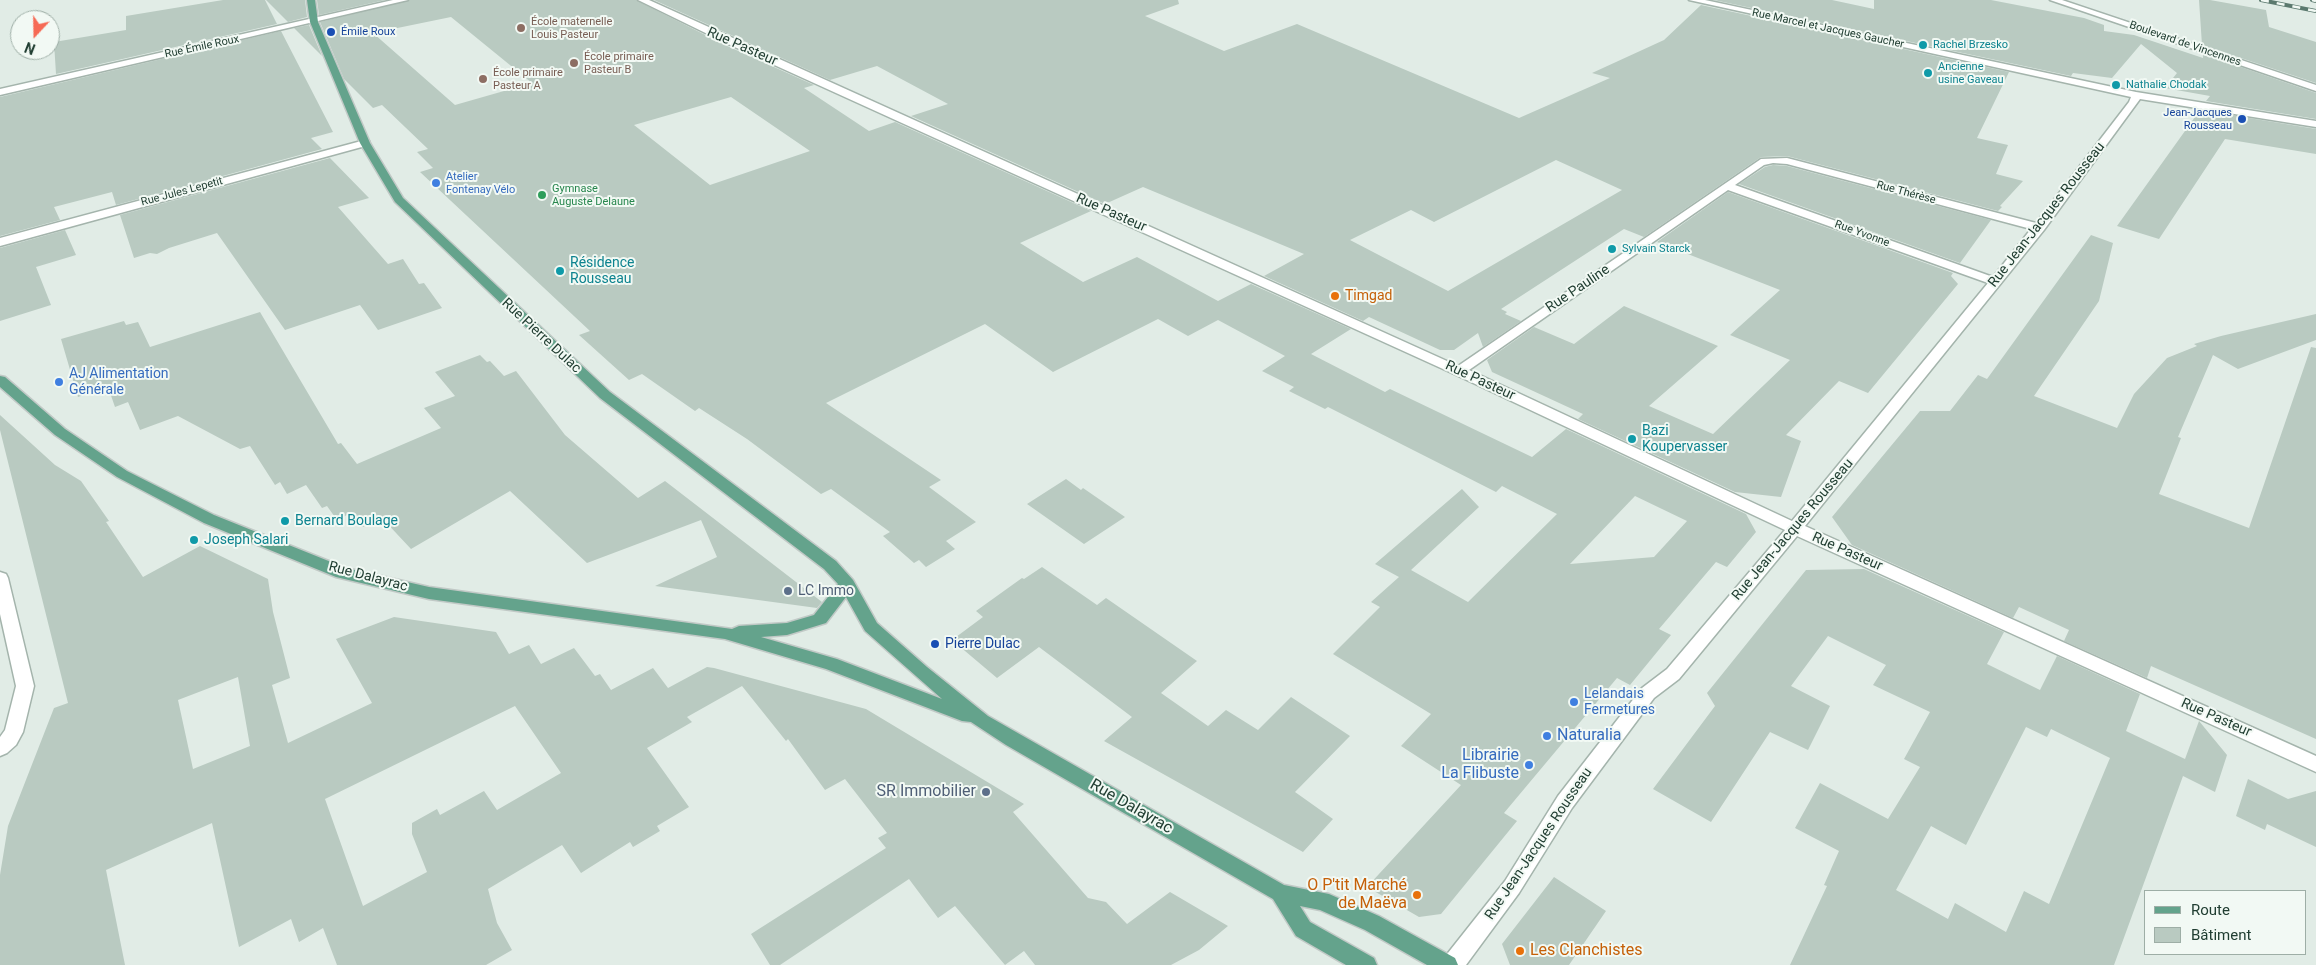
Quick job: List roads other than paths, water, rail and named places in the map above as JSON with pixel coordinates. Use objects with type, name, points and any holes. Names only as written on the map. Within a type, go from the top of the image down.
[{"type":"main road","name":"Rue Pierre Dulac","points":[[311,0],[314,22],[365,143],[400,200],[598,389],[830,565],[847,584]]},
{"type":"main road","name":"Rue Dalayrac","points":[[2,386],[60,432],[122,474],[209,519],[342,573],[429,593],[725,633],[831,664],[982,721]]},
{"type":"main road","name":"Rue Dalayrac","points":[[725,633],[787,629],[820,619],[847,584],[870,627],[982,721],[1280,893],[1322,901],[1372,924],[1447,965]]},
{"type":"main road","name":"Rue Dalayrac","points":[[1280,893],[1303,929],[1366,965]]},
{"type":"street","name":"Rue Émile Roux","points":[[0,92],[404,0]]},
{"type":"street","name":"Rue Pasteur","points":[[642,0],[729,42],[1459,371],[1796,528],[2316,764]]},
{"type":"street","name":"Rue Marcel et Jacques Gaucher","points":[[1694,0],[2136,95],[2316,124]]},
{"type":"street","name":"Boulevard de Vincennes","points":[[2054,0],[2316,88]]},
{"type":"street","name":"Rue Jean-Jacques Rousseau","points":[[1452,965],[1512,887],[1565,802],[1648,693],[1673,674],[1796,528],[2040,228],[2134,102],[2136,95]]},
{"type":"street","name":"Rue Jules Lepetit","points":[[0,242],[365,143]]},
{"type":"street","name":"Rue Pauline","points":[[1459,371],[1761,162],[1773,160]]},
{"type":"street","name":"Rue Thérèse","points":[[1773,160],[1796,164],[2040,228]]},
{"type":"street","name":"Rue Yvonne","points":[[1728,186],[1996,282]]},
{"type":"street","points":[[0,578],[25,686],[14,732],[9,740],[0,748]]},
{"type":"railway","points":[[2261,0],[2316,11]]},
{"type":"railway","points":[[2312,0],[2316,1]]},
{"type":"place","name":"École maternelle Louis Pasteur","points":[[521,28]]},
{"type":"place","name":"Émile Roux","points":[[331,32]]},
{"type":"place","name":"Rachel Brzesko","points":[[1923,45]]},
{"type":"place","name":"École primaire Pasteur B","points":[[574,63]]},
{"type":"place","name":"Ancienne usine Gaveau","points":[[1928,73]]},
{"type":"place","name":"École primaire Pasteur A","points":[[483,79]]},
{"type":"place","name":"Nathalie Chodak","points":[[2116,85]]},
{"type":"place","name":"Jean-Jacques Rousseau","points":[[2242,119]]},
{"type":"place","name":"Atelier Fontenay Vélo","points":[[436,183]]},
{"type":"place","name":"Gymnase Auguste Delaune","points":[[542,195]]},
{"type":"place","name":"Sylvain Starck","points":[[1612,249]]},
{"type":"place","name":"Résidence Rousseau","points":[[560,271]]},
{"type":"place","name":"Timgad","points":[[1335,296]]},
{"type":"place","name":"AJ Alimentation Générale","points":[[59,382]]},
{"type":"place","name":"Bazi Koupervasser","points":[[1632,439]]},
{"type":"place","name":"Bernard Boulage","points":[[285,521]]},
{"type":"place","name":"Joseph Salari","points":[[194,540]]},
{"type":"place","name":"LC Immo","points":[[788,591]]},
{"type":"place","name":"Pierre Dulac","points":[[935,644]]},
{"type":"place","name":"Lelandais Fermetures","points":[[1574,702]]},
{"type":"place","name":"Naturalia","points":[[1547,736]]},
{"type":"place","name":"Librairie La Flibuste","points":[[1529,765]]},
{"type":"place","name":"SR Immobilier","points":[[986,792]]},
{"type":"place","name":"O P'tit Marché de Maëva","points":[[1417,895]]},
{"type":"place","name":"Les Clanchistes","points":[[1520,951]]}]
